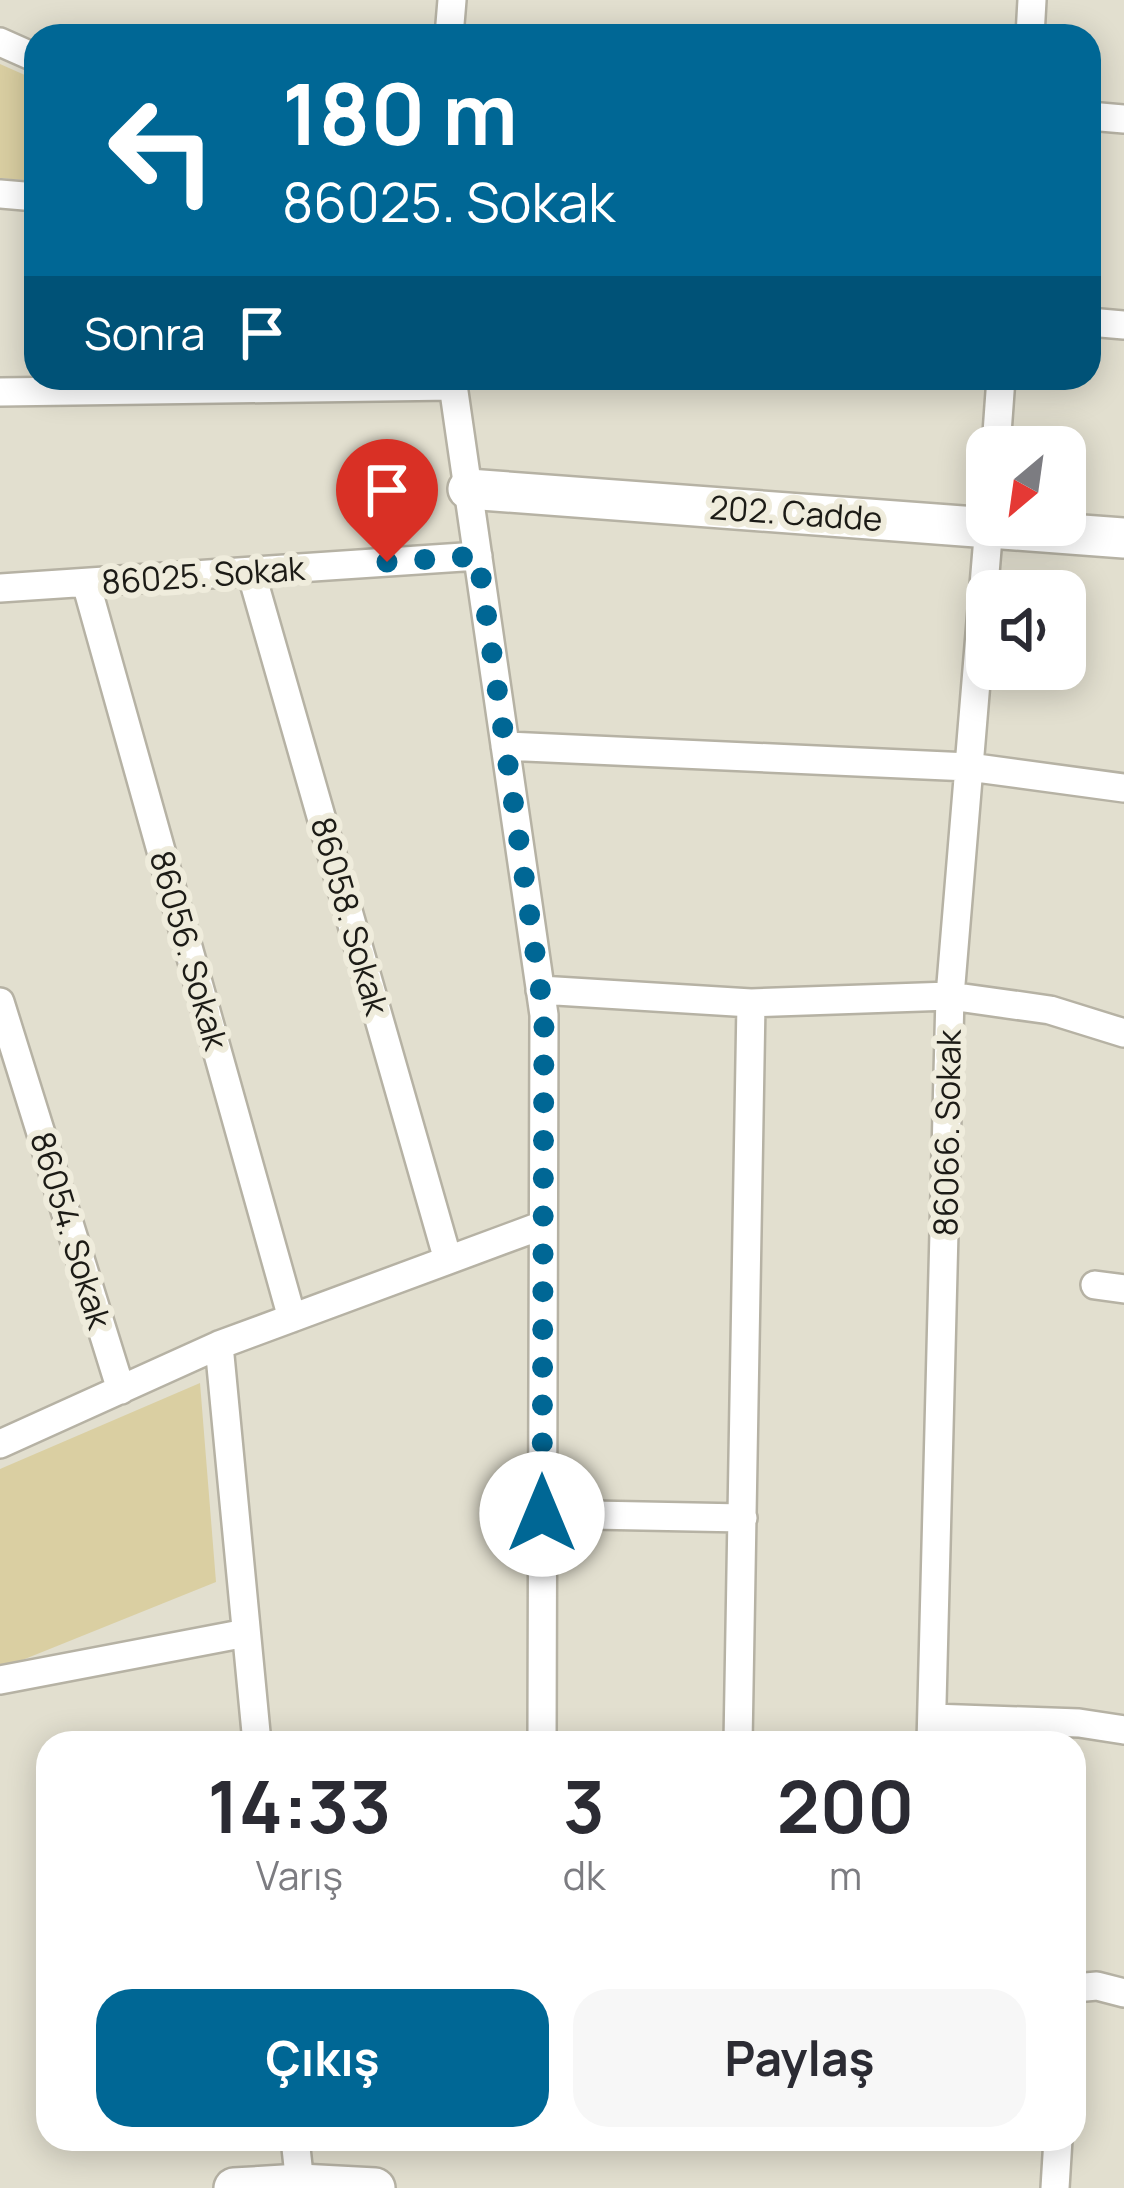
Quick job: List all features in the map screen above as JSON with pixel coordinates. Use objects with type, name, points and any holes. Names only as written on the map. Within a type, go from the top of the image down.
[{"type":"street","points":[[0,392],[90,390]]},
{"type":"street","points":[[453,390],[544,1015],[542,1731]]},
{"type":"street","points":[[997,426],[1000,390]]},
{"type":"street","name":"202. Cadde","points":[[468,489],[966,524]]},
{"type":"street","name":"202. Cadde","points":[[1086,535],[1124,538]]},
{"type":"street","name":"86066. Sokak","points":[[931,1731],[950,996],[987,546]]},
{"type":"street","name":"86025. Sokak","points":[[0,588],[478,556]]},
{"type":"street","name":"86058. Sokak","points":[[251,572],[448,1260]]},
{"type":"street","name":"86056. Sokak","points":[[86,583],[292,1318]]},
{"type":"street","points":[[505,746],[969,767],[1124,788]]},
{"type":"street","points":[[541,990],[752,1003],[950,996],[1050,1010],[1124,1033]]},
{"type":"street","name":"86054. Sokak","points":[[0,1002],[121,1390]]},
{"type":"street","points":[[739,1731],[752,1003]]},
{"type":"street","points":[[0,1444],[218,1345],[543,1225]]},
{"type":"street","points":[[1095,1285],[1124,1288]]},
{"type":"street","points":[[218,1345],[256,1731]]},
{"type":"street","points":[[542,1514],[743,1518]]},
{"type":"street","points":[[0,1680],[246,1633]]},
{"type":"street","points":[[931,1731],[1079,1723],[1124,1730]]},
{"type":"street","points":[[1086,1987],[1124,1994]]},
{"type":"street","points":[[297,2151],[300,2184]]},
{"type":"street","points":[[1055,2188],[1057,2151]]},
{"type":"street","points":[[234,2188],[300,2184],[375,2188]]},
{"type":"shaded area","points":[[0,64],[24,75],[24,180],[0,178]]},
{"type":"shaded area","points":[[200,1383],[216,1582],[0,1669],[0,1469]]},
{"type":"route","points":[[387,562],[478,556],[544,1015],[542,1514]]}]
